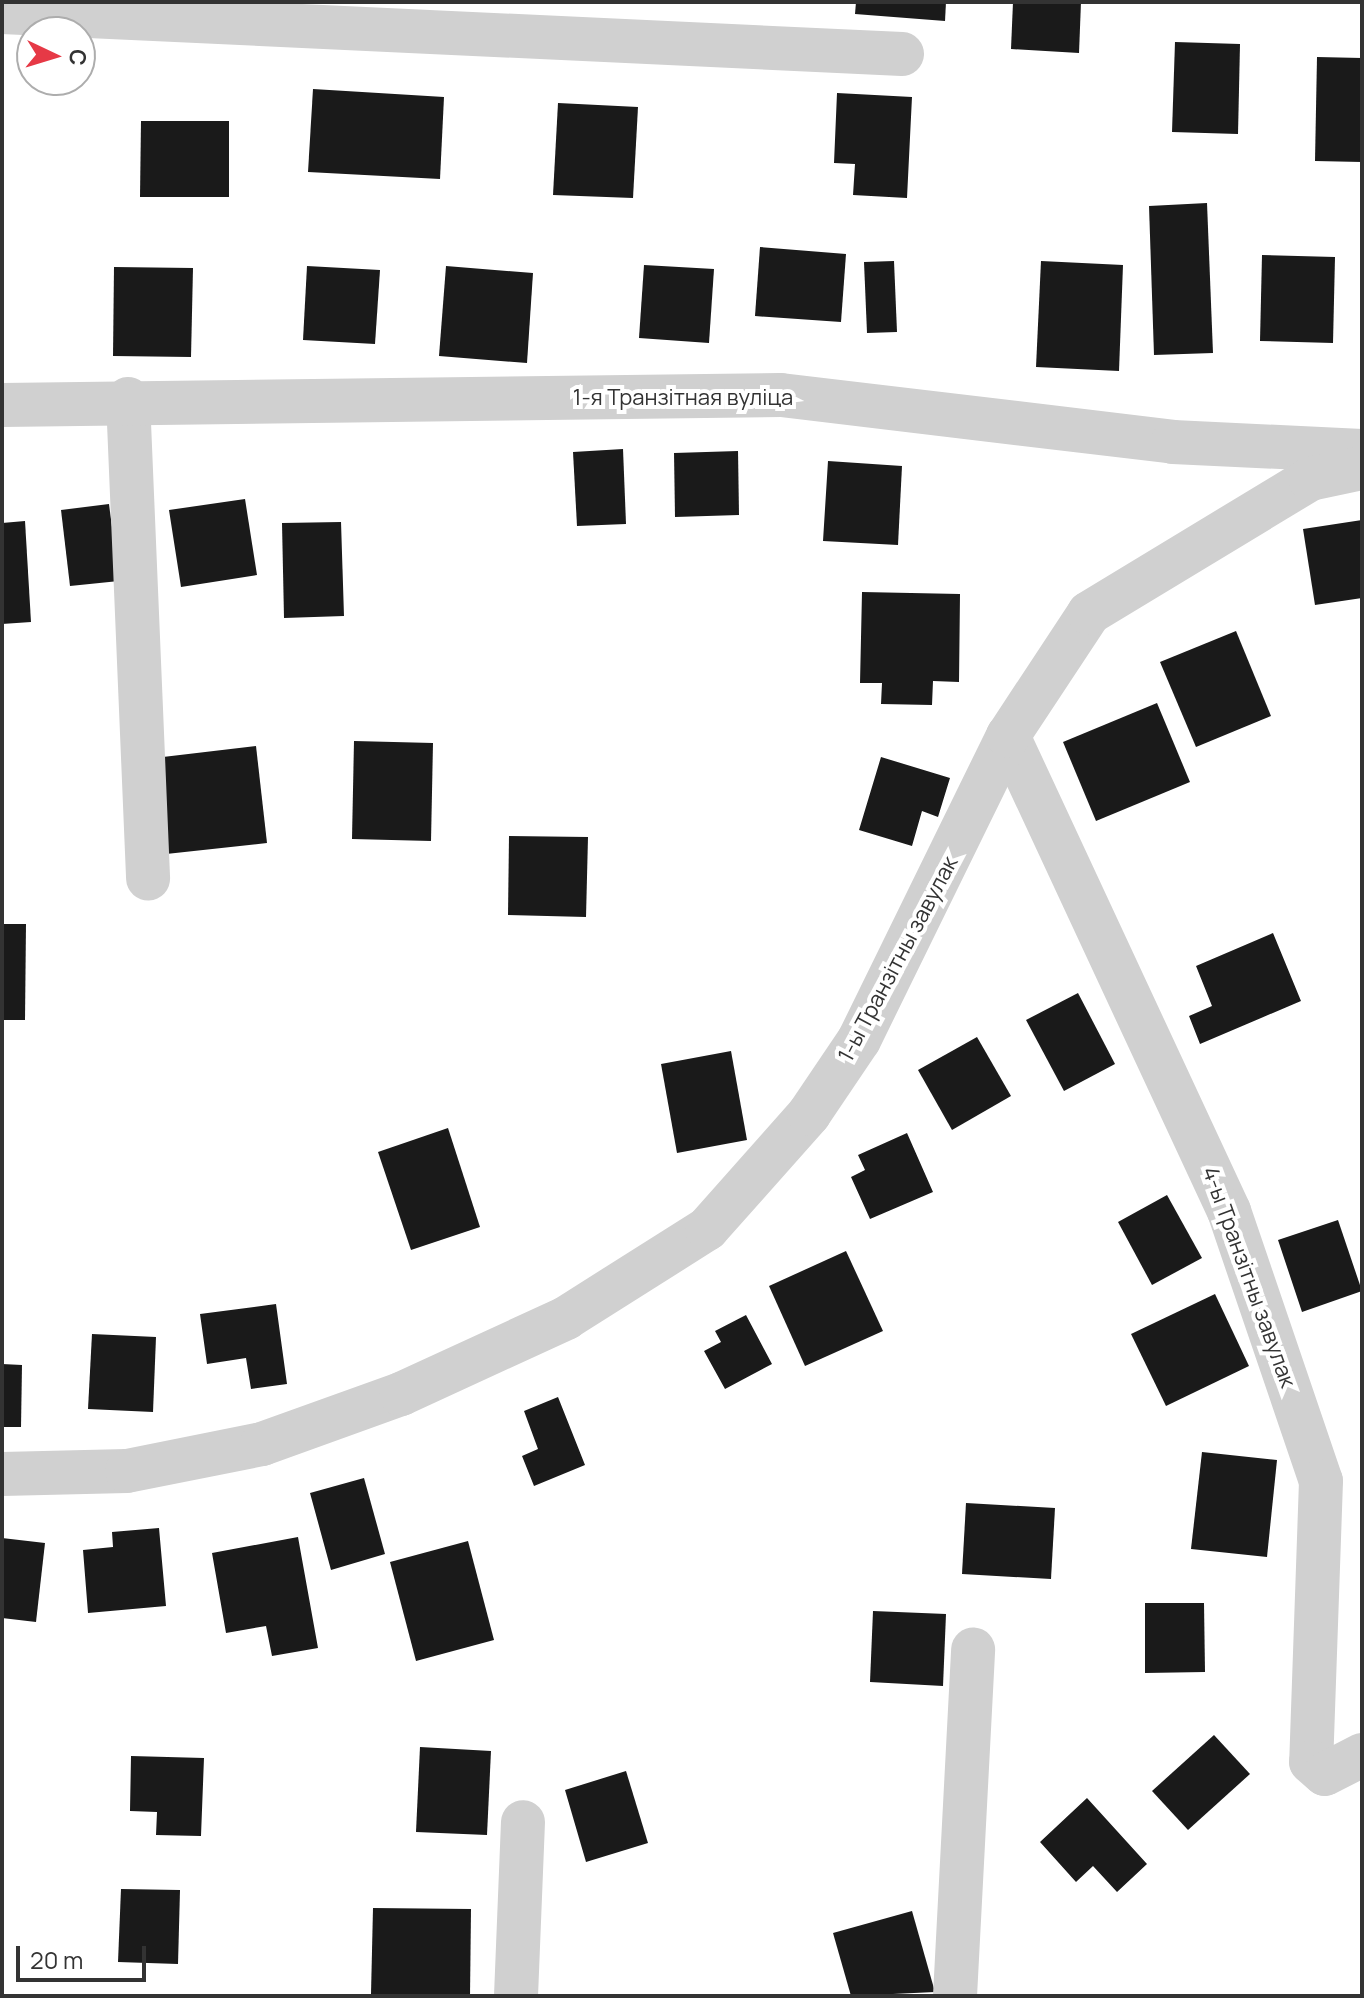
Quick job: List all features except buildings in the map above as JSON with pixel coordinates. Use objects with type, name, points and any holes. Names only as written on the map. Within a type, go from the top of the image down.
[{"type":"street","points":[[3,16],[902,54]]},
{"type":"street","name":"1-я Транзітная вуліца","points":[[2,405],[128,399],[781,395],[1173,442],[1362,451]]},
{"type":"street","points":[[128,399],[148,879]]},
{"type":"street","name":"1-ы Транзітны завулак","points":[[2,1474],[127,1471],[262,1444],[401,1394],[566,1318],[707,1229],[809,1114],[859,1040],[1008,736],[1089,613],[1310,479],[1362,468]]},
{"type":"street","name":"4-ы Транзітны завулак","points":[[1008,736],[1229,1211],[1321,1481],[1311,1762],[1325,1774],[1362,1755]]},
{"type":"street","points":[[955,1996],[973,1649]]},
{"type":"street","points":[[516,1996],[523,1822]]}]
